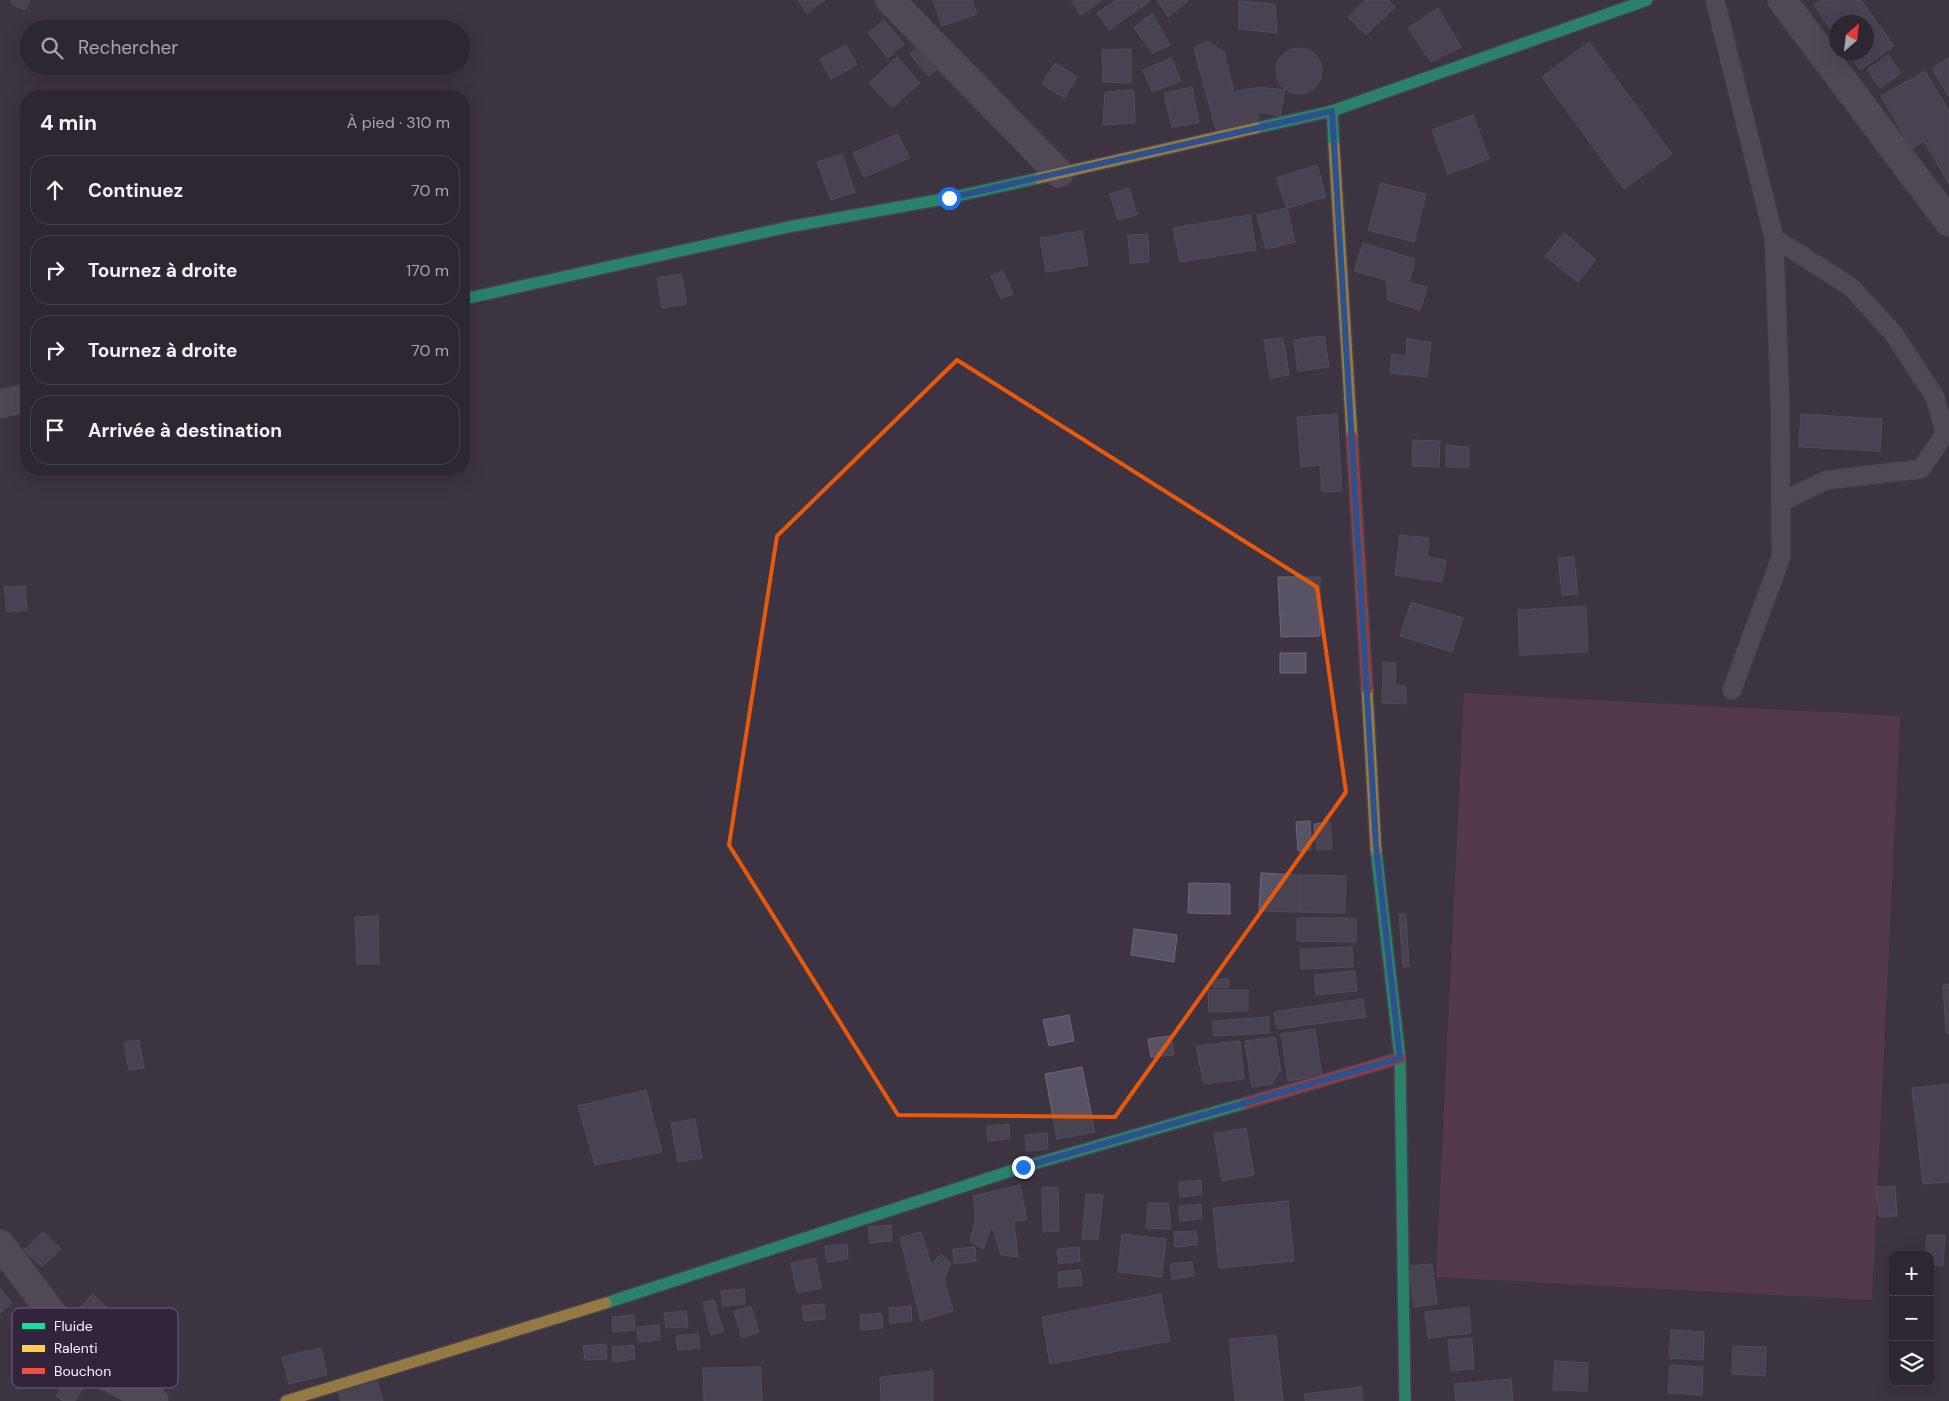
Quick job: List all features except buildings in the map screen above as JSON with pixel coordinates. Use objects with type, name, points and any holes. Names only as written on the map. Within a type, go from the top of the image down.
[{"type":"street","points":[[890,0],[1059,173]]},
{"type":"street","points":[[470,298],[788,227],[949,198],[1332,111],[1646,0]]},
{"type":"street","points":[[1782,0],[1949,222]]},
{"type":"street","points":[[1332,111],[1376,846],[1400,1058],[1405,1401]]},
{"type":"street","points":[[0,404],[20,399]]},
{"type":"street","points":[[286,1401],[699,1274],[1023,1167],[1400,1058]]},
{"type":"street","points":[[0,1244],[48,1308]]},
{"type":"street","points":[[129,1388],[154,1401]]},
{"type":"lane","points":[[1715,0],[1774,238],[1780,402],[1781,557],[1732,690]]},
{"type":"lane","points":[[1774,238],[1851,287],[1893,333],[1935,397],[1947,434],[1921,469],[1827,480],[1780,502]]},
{"type":"highlighted area","points":[[957,360],[1317,587],[1346,792],[1115,1117],[898,1115],[729,845],[777,536]]},
{"type":"shaded area","points":[[1464,693],[1900,716],[1872,1300],[1436,1277]]},
{"type":"traffic: fast","points":[[1334,146],[1332,111],[1647,0]]},
{"type":"traffic: fast","points":[[1256,128],[1332,111]]},
{"type":"traffic: fast","points":[[470,298],[788,227],[949,198],[1039,178]]},
{"type":"traffic: fast","points":[[1376,850],[1400,1058],[1405,1401]]},
{"type":"traffic: fast","points":[[606,1303],[1023,1167],[1246,1103]]},
{"type":"traffic: slow","points":[[1039,178],[1256,128]]},
{"type":"traffic: slow","points":[[1334,146],[1352,437]]},
{"type":"traffic: slow","points":[[1367,689],[1376,850]]},
{"type":"traffic: slow","points":[[286,1401],[606,1303]]},
{"type":"traffic: jam","points":[[1352,437],[1367,689]]},
{"type":"traffic: jam","points":[[1246,1103],[1400,1058]]},
{"type":"route","points":[[949,198],[1332,111],[1376,846],[1400,1058],[1023,1167]]}]
